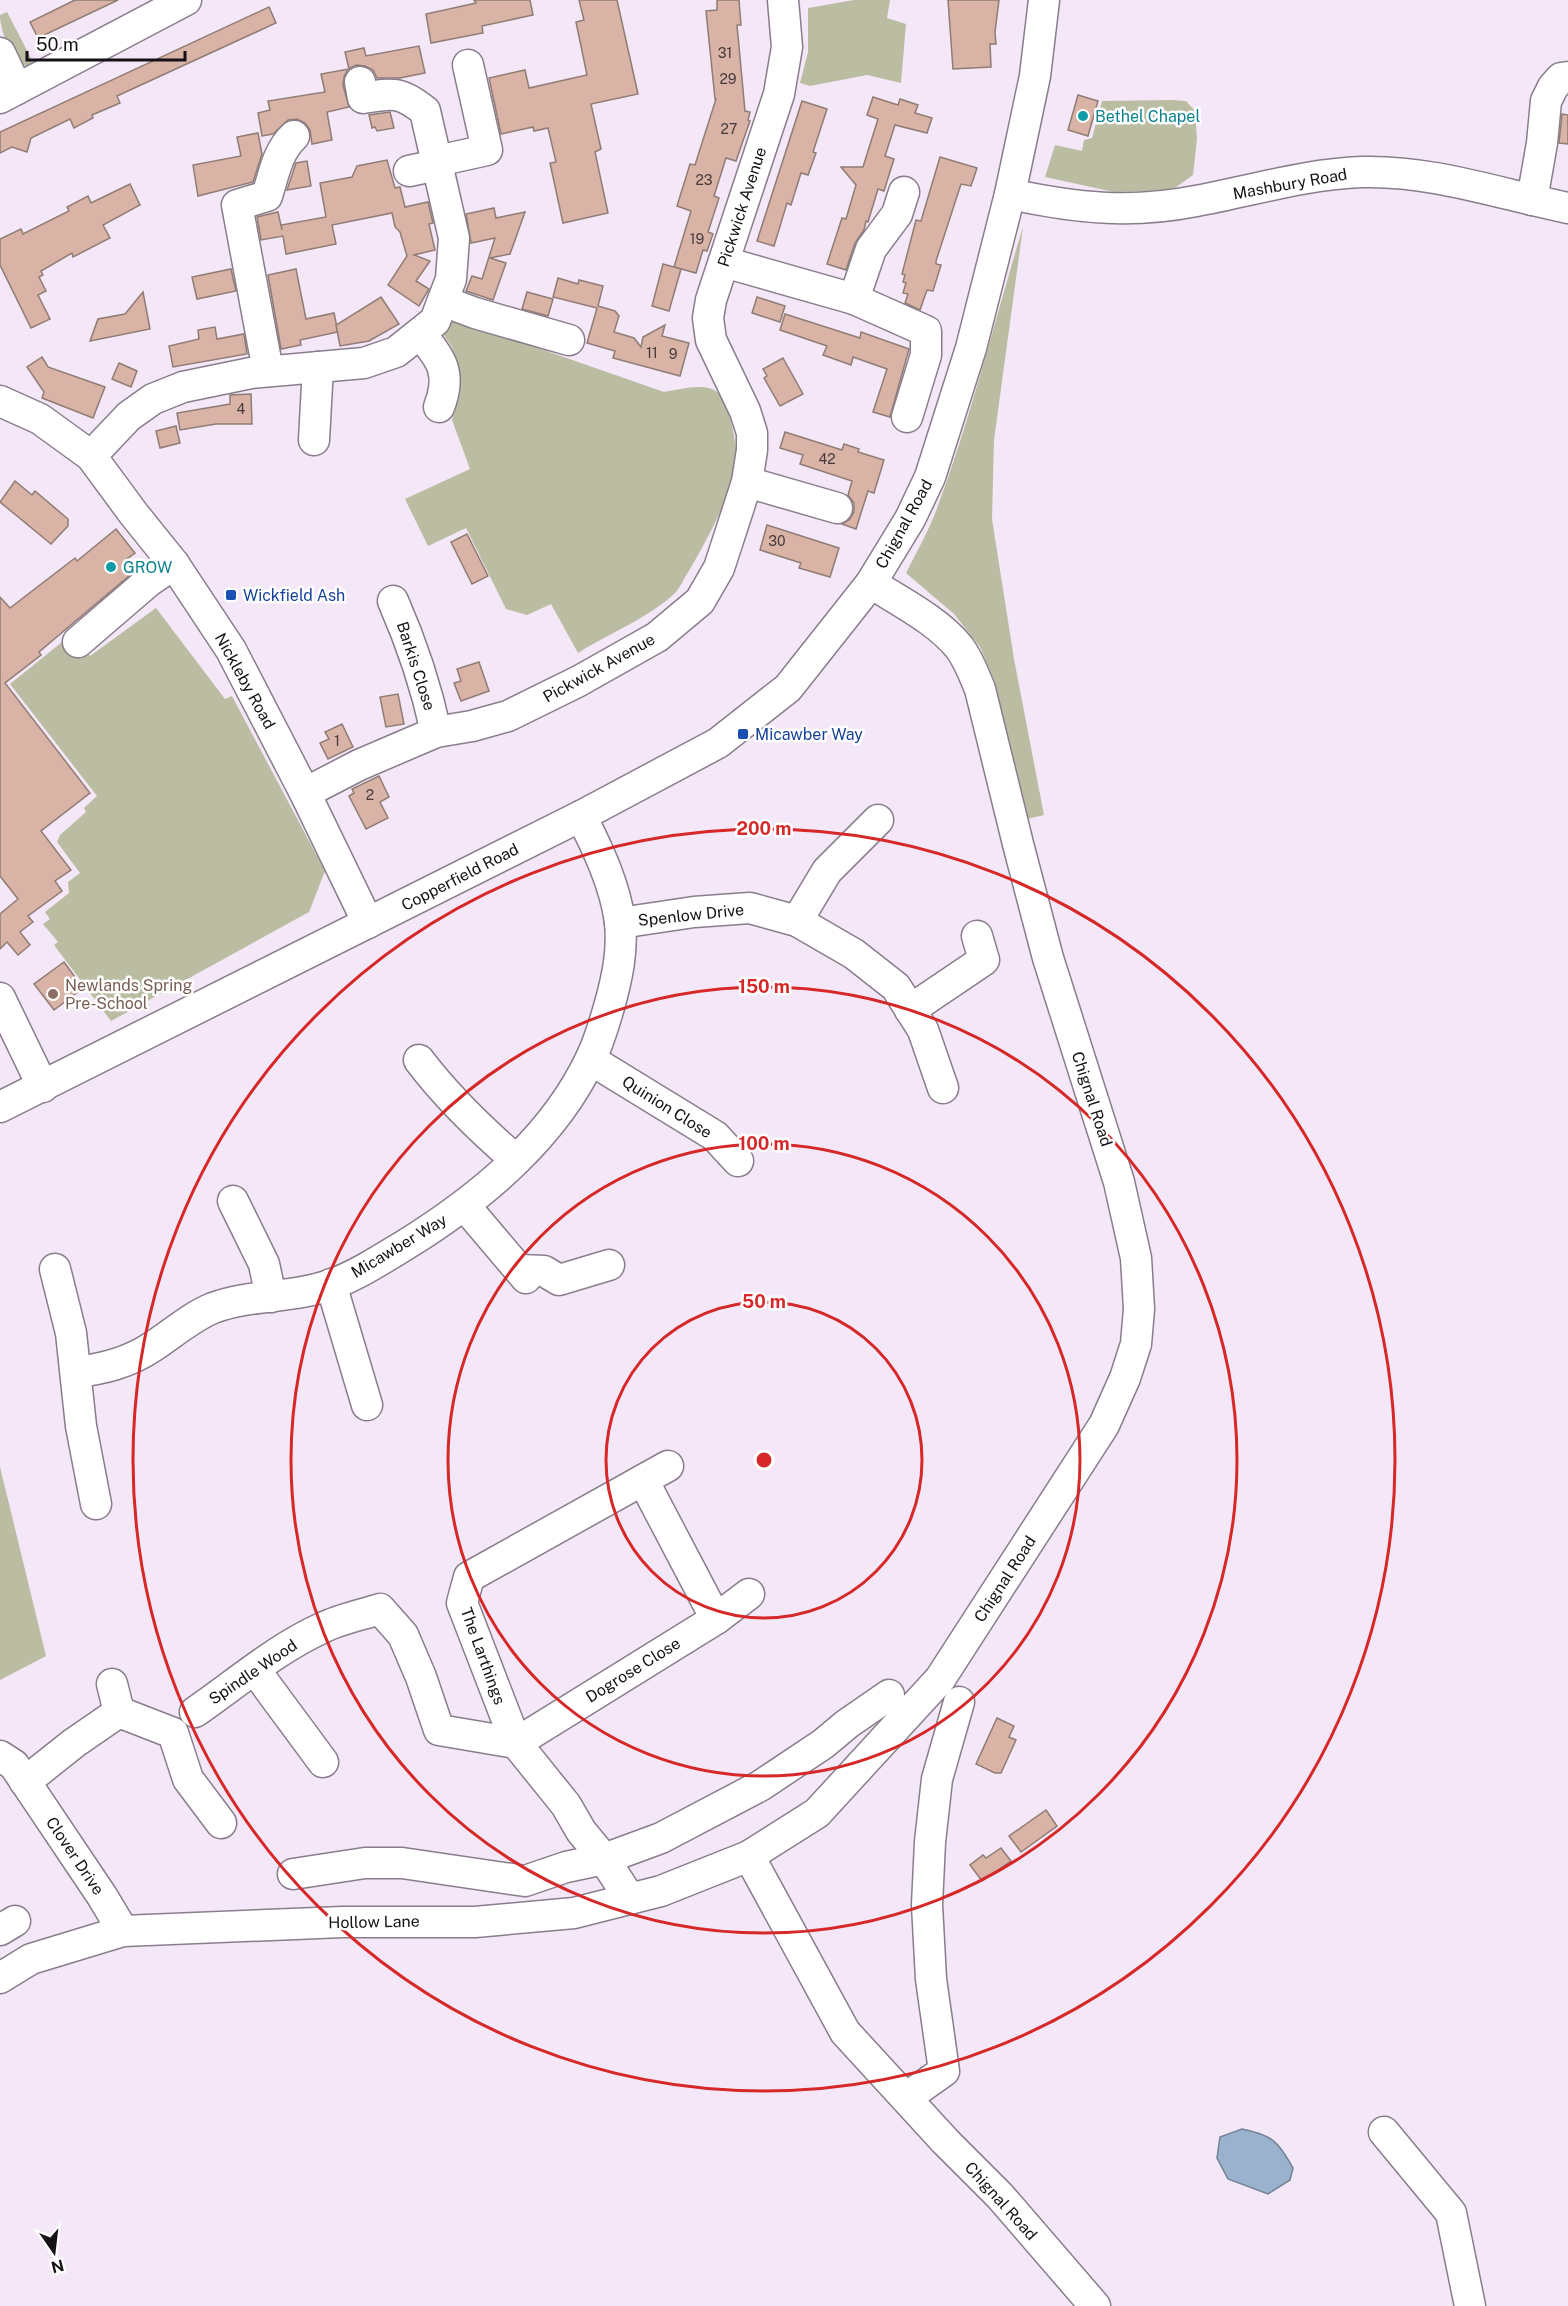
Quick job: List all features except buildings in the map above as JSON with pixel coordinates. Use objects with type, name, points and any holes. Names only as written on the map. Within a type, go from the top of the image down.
[{"type":"street","points":[[0,53],[8,93],[186,0]]},
{"type":"street","name":"Pickwick Avenue","points":[[305,793],[359,765],[436,732],[472,726],[508,716],[579,681],[657,638],[700,601],[719,568],[747,482],[752,450],[752,433],[745,411],[711,340],[708,318],[711,300],[779,94],[787,47],[783,0]]},
{"type":"street","name":"Chignal Road","points":[[1044,0],[1035,76],[1010,194],[971,348],[930,477],[910,519],[871,583],[940,629],[958,647],[971,666],[980,689],[1048,958],[1119,1182],[1136,1258],[1139,1309],[1136,1344],[1125,1378],[1104,1425],[940,1679],[817,1813],[749,1856],[845,2032],[946,2142],[1000,2196],[1095,2306]]},
{"type":"street","points":[[428,166],[487,150],[468,65]]},
{"type":"street","points":[[1532,200],[1542,143],[1546,100],[1561,78],[1568,77]]},
{"type":"street","points":[[91,456],[129,416],[153,399],[183,387],[268,371],[364,363],[396,352],[435,321],[451,279],[454,238],[428,166],[429,127],[425,111],[412,101],[394,94],[363,98],[360,82]]},
{"type":"street","points":[[268,371],[237,205],[267,196],[280,154],[294,136]]},
{"type":"street","name":"Mashbury Road","points":[[1010,194],[1077,207],[1131,208],[1194,202],[1294,180],[1362,172],[1394,172],[1451,180],[1568,208]]},
{"type":"street","points":[[864,302],[871,249],[897,214],[904,192]]},
{"type":"street","points":[[724,262],[864,302],[926,331],[926,355],[907,417]]},
{"type":"street","points":[[443,301],[475,313],[569,340]]},
{"type":"street","points":[[420,334],[438,354],[443,366],[443,395],[439,407]]},
{"type":"street","points":[[314,440],[318,367]]},
{"type":"street","name":"Nickleby Road","points":[[0,401],[40,419],[91,456],[132,513],[174,564],[231,650],[305,793],[368,923]]},
{"type":"street","points":[[747,482],[837,508]]},
{"type":"street","points":[[78,642],[149,580],[174,564]]},
{"type":"street","name":"Copperfield Road","points":[[0,1107],[581,816],[718,743],[788,688],[871,583]]},
{"type":"street","name":"Barkis Close","points":[[393,601],[410,640],[429,698],[436,732]]},
{"type":"street","name":"Micawber Way","points":[[76,1372],[103,1369],[132,1358],[213,1308],[305,1292],[331,1284],[380,1260],[465,1206],[491,1185],[516,1160],[560,1109],[591,1060],[600,1039],[615,987],[621,948],[620,923],[604,865],[581,816]]},
{"type":"street","points":[[797,921],[827,871],[878,820]]},
{"type":"street","name":"Spenlow Drive","points":[[620,923],[694,912],[750,908],[797,921],[855,954],[896,987],[922,1030],[943,1088]]},
{"type":"street","points":[[910,1010],[984,960],[977,936]]},
{"type":"street","points":[[0,998],[43,1087]]},
{"type":"street","points":[[419,1060],[455,1103],[516,1160]]},
{"type":"street","name":"Quinion Close","points":[[591,1060],[716,1136],[738,1161]]},
{"type":"street","points":[[234,1201],[264,1264],[271,1297]]},
{"type":"street","name":"Micawber Way","points":[[465,1206],[523,1274],[544,1271],[559,1280],[609,1265]]},
{"type":"street","points":[[55,1269],[69,1323],[81,1426],[96,1504]]},
{"type":"street","name":"Micawber Way","points":[[331,1284],[367,1405]]},
{"type":"street","name":"The Larthings","points":[[630,1899],[604,1859],[581,1831],[566,1805],[516,1743],[462,1603],[469,1577],[656,1473],[716,1619]]},
{"type":"street","name":"Dogrose Close","points":[[516,1743],[716,1619],[749,1594]]},
{"type":"street","name":"Spindle Wood","points":[[195,1712],[270,1657],[324,1627],[380,1609],[403,1635],[422,1677],[439,1730],[516,1743]]},
{"type":"street","points":[[255,1670],[323,1762]]},
{"type":"street","points":[[112,1684],[119,1712]]},
{"type":"street","points":[[292,1874],[365,1863],[402,1863],[525,1881],[604,1859],[661,1838],[759,1786],[823,1744],[889,1695]]},
{"type":"street","points":[[906,2098],[944,2071],[931,1979],[927,1905],[930,1832],[936,1779],[959,1702]]},
{"type":"street","points":[[25,1782],[74,1743],[119,1712]]},
{"type":"street","points":[[119,1712],[173,1733],[188,1779],[221,1823]]},
{"type":"street","name":"Clover Drive","points":[[0,1756],[14,1765],[123,1931]]},
{"type":"street","name":"Hollow Lane","points":[[0,1978],[31,1959],[123,1931],[342,1922],[475,1922],[574,1913],[661,1891],[749,1856]]},
{"type":"street","points":[[1384,2132],[1451,2212],[1470,2306]]},
{"type":"green space","points":[[854,0],[890,0],[887,18],[906,24],[901,83],[867,75],[810,86],[800,83],[808,52],[808,8]]},
{"type":"green space","points":[[7,12],[34,64],[26,66],[7,44],[0,15]]},
{"type":"green space","points":[[1102,101],[1186,101],[1195,111],[1197,139],[1193,175],[1172,190],[1114,192],[1045,177],[1055,145],[1082,151],[1084,140],[1092,138]]},
{"type":"green space","points":[[1023,227],[994,440],[992,519],[1014,659],[1044,815],[1027,819],[995,682],[980,647],[954,614],[906,573],[926,535],[949,476]]},
{"type":"green space","points":[[449,317],[664,392],[691,388],[711,389],[717,392],[726,406],[737,454],[736,471],[714,524],[680,586],[654,610],[578,653],[551,604],[527,615],[506,609],[466,528],[428,546],[405,499],[470,469],[452,420],[458,395],[459,367],[452,347],[441,331]]},
{"type":"green space","points":[[156,608],[225,699],[232,696],[325,871],[309,912],[111,1021],[54,945],[58,942],[43,924],[50,919],[45,912],[69,893],[68,882],[80,873],[57,842],[60,835],[86,812],[84,808],[97,796],[10,684],[72,634],[90,656]]},
{"type":"green space","points":[[0,1467],[46,1656],[0,1680]]},
{"type":"water","points":[[1242,2129],[1261,2134],[1278,2145],[1293,2168],[1290,2180],[1268,2194],[1228,2179],[1217,2158],[1220,2137]]},
{"type":"place","name":"Bethel Chapel","points":[[1083,116]]},
{"type":"place","name":"GROW","points":[[111,567]]},
{"type":"place","name":"Wickfield Ash","points":[[231,595]]},
{"type":"place","name":"Micawber Way","points":[[743,734]]},
{"type":"place","name":"Newlands Spring Pre-School","points":[[53,994]]}]
